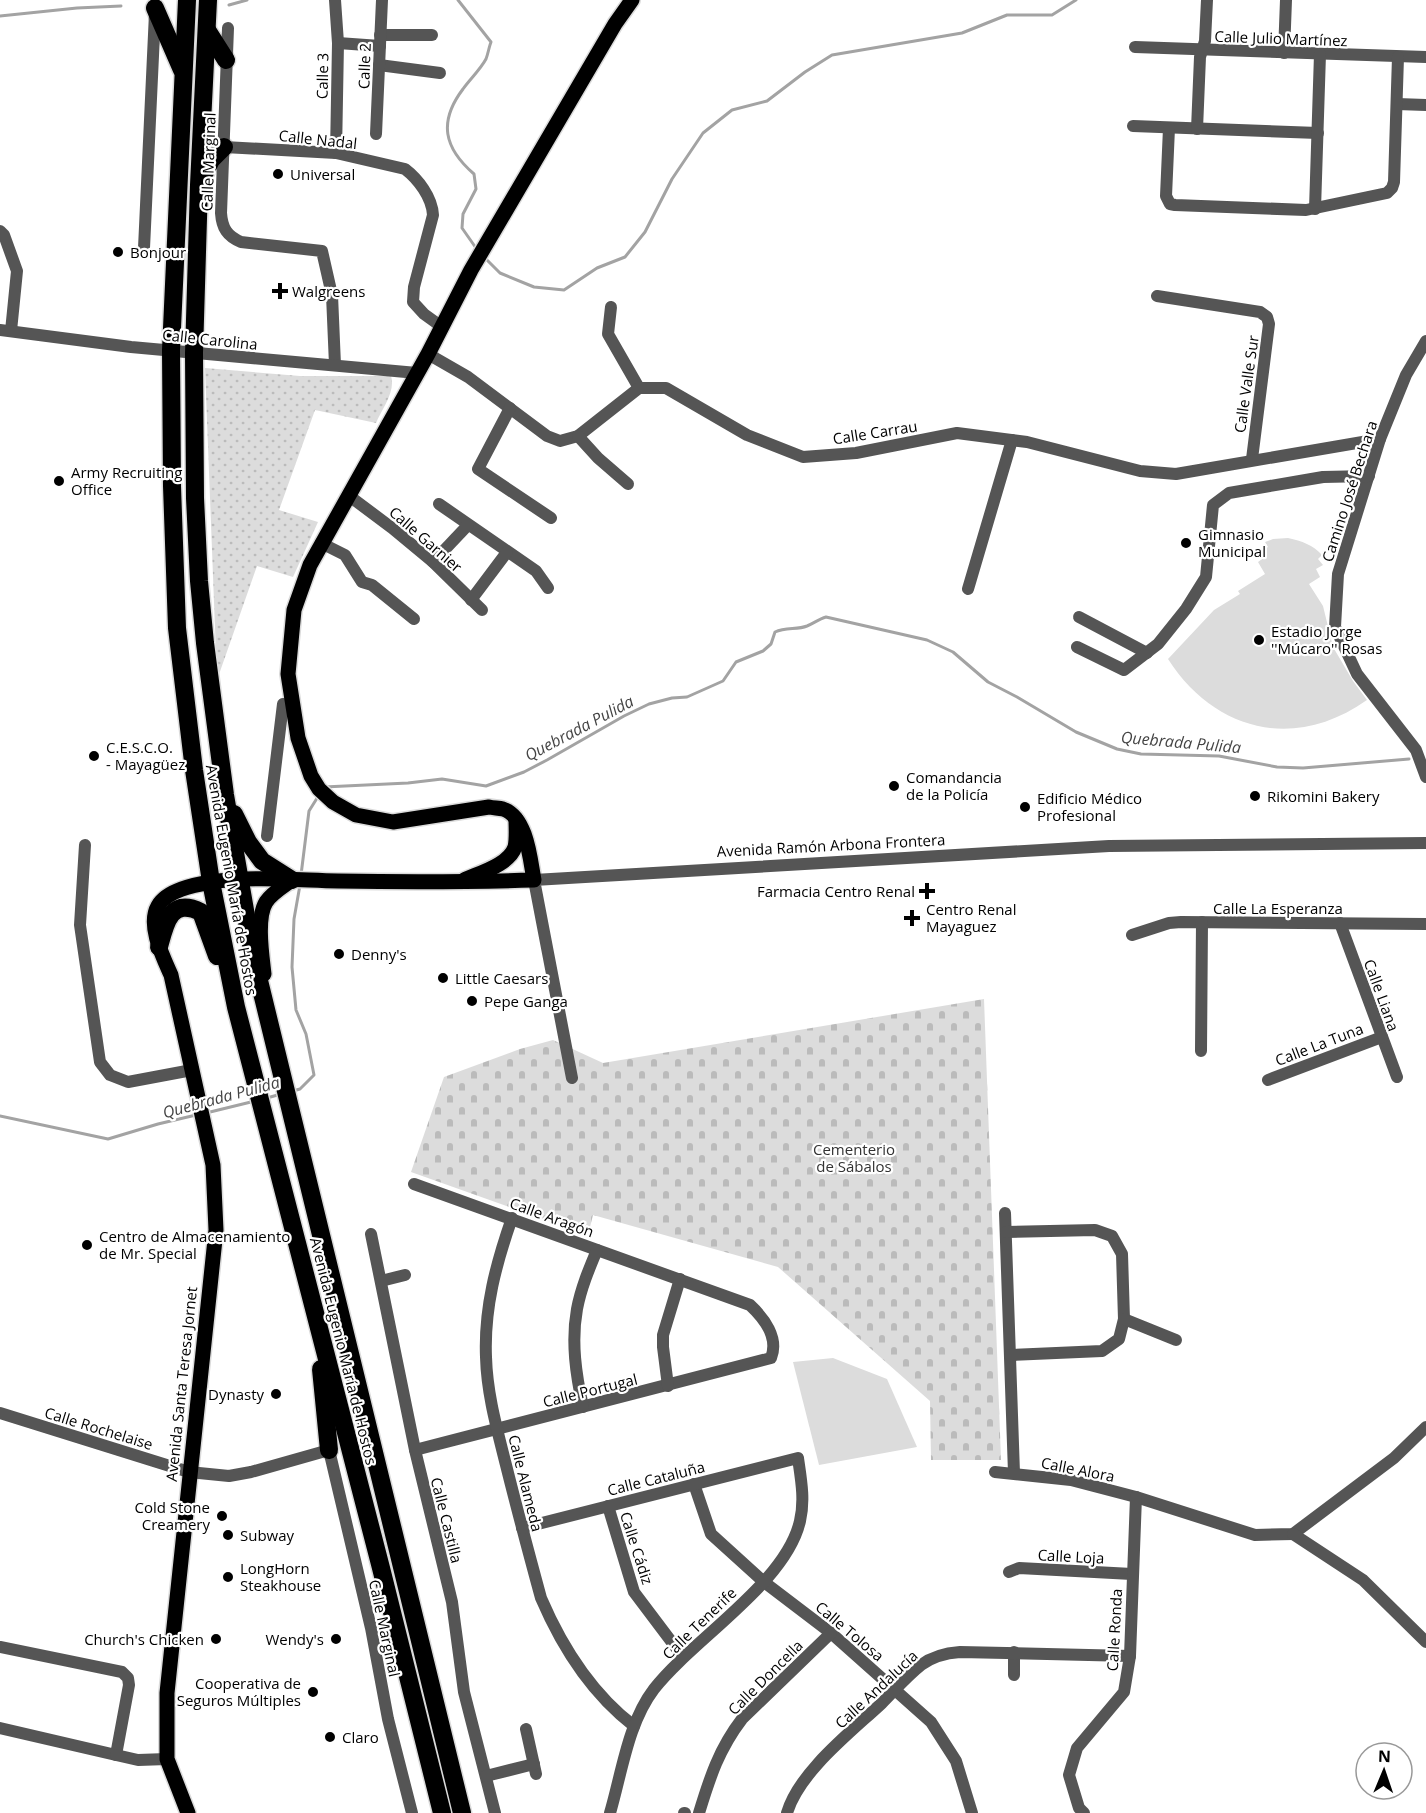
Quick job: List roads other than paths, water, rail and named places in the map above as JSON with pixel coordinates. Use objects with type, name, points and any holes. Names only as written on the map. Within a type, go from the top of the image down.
[{"type":"highway","name":"Avenida Eugenio María de Hostos","points":[[187,0],[171,350],[172,496],[177,628],[194,770],[211,882],[236,1008],[442,1813]]},
{"type":"highway","name":"Avenida Eugenio María de Hostos","points":[[208,0],[194,353],[195,498],[205,643],[225,795],[253,956],[462,1813]]},
{"type":"highway","points":[[156,4],[184,74]]},
{"type":"highway","points":[[207,30],[226,60]]},
{"type":"highway","points":[[199,185],[211,160],[224,147]]},
{"type":"highway","points":[[225,795],[248,842],[262,861],[293,880]]},
{"type":"highway","points":[[159,947],[166,920],[178,909],[190,907],[201,912],[236,1008]]},
{"type":"highway","points":[[315,1311],[329,1450]]},
{"type":"main road","points":[[534,880],[525,834],[516,819],[504,809],[489,807],[393,822],[356,815],[333,802],[319,789],[311,777],[298,738],[288,674],[294,610],[310,565],[321,543],[428,354],[492,232],[615,24],[632,0]]},
{"type":"main road","points":[[458,883],[501,862],[512,853],[515,846],[516,819]]},
{"type":"main road","name":"Avenida Santa Teresa Jornet","points":[[188,1813],[167,1759],[167,1693],[216,1230],[213,1165],[171,975],[159,947],[154,922],[158,906],[168,895],[211,882],[238,880]]},
{"type":"main road","name":"Avenida Ramón Arbona Frontera","points":[[238,880],[458,883],[534,880]]},
{"type":"main road","points":[[270,1022],[262,953],[263,909],[267,900],[293,880]]},
{"type":"street","name":"Calle 3","points":[[336,0],[338,43],[336,153]]},
{"type":"street","name":"Calle 2","points":[[376,134],[382,0]]},
{"type":"street","points":[[1197,129],[1207,0]]},
{"type":"street","points":[[1284,53],[1286,0]]},
{"type":"street","points":[[144,248],[156,4]]},
{"type":"street","name":"Calle Marginal","points":[[228,28],[222,226],[231,237],[242,242],[322,251],[332,295],[335,365]]},
{"type":"street","points":[[338,43],[432,35]]},
{"type":"street","name":"Calle Julio Martínez","points":[[1135,47],[1426,57]]},
{"type":"street","points":[[1315,209],[1320,54]]},
{"type":"street","points":[[1169,128],[1166,196],[1170,204],[1315,209],[1387,193],[1394,182],[1398,57]]},
{"type":"street","points":[[379,65],[440,73]]},
{"type":"street","points":[[1397,104],[1426,105]]},
{"type":"street","points":[[1133,126],[1318,133]]},
{"type":"street","name":"Calle Nadal","points":[[224,147],[336,153],[405,169],[419,182],[433,208],[414,287],[413,302],[424,314],[442,327]]},
{"type":"street","points":[[0,231],[4,235],[17,271],[6,330]]},
{"type":"street","name":"Calle Valle Sur","points":[[1157,296],[1260,312],[1267,317],[1269,324],[1252,459]]},
{"type":"street","points":[[428,354],[468,378],[547,436],[560,441],[578,436],[639,388],[608,334],[611,307]]},
{"type":"street","name":"Calle Carolina","points":[[6,330],[132,347],[417,373]]},
{"type":"street","name":"Camino José Bechara","points":[[1426,341],[1406,375],[1380,438],[1338,574],[1335,627],[1357,674],[1416,750],[1426,777]]},
{"type":"street","name":"Calle Carrau","points":[[639,388],[666,388],[747,435],[804,457],[856,453],[957,433],[1027,442],[1140,471],[1176,474],[1380,438]]},
{"type":"street","points":[[510,408],[478,469],[551,518]]},
{"type":"street","points":[[578,436],[598,459],[628,484]]},
{"type":"street","points":[[968,588],[1012,440]]},
{"type":"street","points":[[1077,647],[1124,670],[1158,644],[1186,609],[1206,577],[1213,505],[1229,493],[1323,477],[1369,476]]},
{"type":"street","name":"Calle Garnier","points":[[348,495],[433,562],[482,610]]},
{"type":"street","points":[[439,504],[536,571],[548,588]]},
{"type":"street","points":[[433,562],[468,525]]},
{"type":"street","points":[[321,543],[345,555],[362,582],[372,585],[414,620]]},
{"type":"street","points":[[471,600],[507,552]]},
{"type":"street","points":[[1079,616],[1147,653]]},
{"type":"street","points":[[267,836],[283,704]]},
{"type":"street","points":[[278,737],[298,738]]},
{"type":"street","name":"Avenida Ramón Arbona Frontera","points":[[534,880],[1109,846],[1426,843]]},
{"type":"street","points":[[86,845],[80,925],[100,1062],[110,1075],[128,1082],[192,1070]]},
{"type":"street","points":[[534,880],[572,1078]]},
{"type":"street","points":[[1202,922],[1202,1051]]},
{"type":"street","name":"Calle La Esperanza","points":[[1132,935],[1169,923],[1426,924]]},
{"type":"street","name":"Calle Liana","points":[[1340,923],[1397,1077]]},
{"type":"street","name":"Calle La Tuna","points":[[1268,1080],[1382,1037]]},
{"type":"street","name":"Calle Aragón","points":[[414,1184],[750,1305],[767,1323],[775,1349],[771,1358]]},
{"type":"street","points":[[1005,1213],[1014,1473]]},
{"type":"street","name":"Calle Alameda","points":[[512,1218],[496,1266],[488,1313],[487,1380],[497,1428],[541,1598],[559,1639],[589,1681],[609,1704],[634,1726]]},
{"type":"street","points":[[1006,1232],[1095,1230],[1112,1236],[1122,1254],[1124,1319],[1119,1339],[1102,1351],[1010,1355]]},
{"type":"street","name":"Calle Castilla","points":[[371,1234],[414,1449],[452,1602],[464,1692],[495,1813]]},
{"type":"street","points":[[583,1407],[575,1369],[575,1329],[581,1295],[597,1250]]},
{"type":"street","points":[[381,1281],[405,1275]]},
{"type":"street","points":[[668,1386],[663,1335],[680,1279]]},
{"type":"street","points":[[1124,1319],[1176,1340]]},
{"type":"street","name":"Calle Portugal","points":[[414,1449],[771,1358]]},
{"type":"street","name":"Calle Rochelaise","points":[[0,1413],[189,1472],[229,1476],[329,1450]]},
{"type":"street","points":[[1293,1534],[1394,1458],[1426,1427]]},
{"type":"street","name":"Calle Marginal","points":[[329,1450],[371,1628],[388,1719],[412,1813]]},
{"type":"street","name":"Calle Cataluña","points":[[522,1528],[798,1458]]},
{"type":"street","name":"Calle Tenerife","points":[[610,1813],[634,1726],[653,1690],[683,1657],[764,1582],[786,1555],[800,1522],[803,1492],[798,1458]]},
{"type":"street","name":"Calle Alora","points":[[995,1472],[1071,1480],[1136,1497]]},
{"type":"street","name":"Calle Tolosa","points":[[694,1484],[711,1534],[764,1582],[831,1633],[931,1722],[956,1761],[972,1813]]},
{"type":"street","points":[[1136,1497],[1255,1535],[1293,1534],[1363,1580],[1424,1636]]},
{"type":"street","name":"Calle Ronda","points":[[1084,1813],[1079,1808],[1069,1775],[1077,1748],[1125,1692],[1130,1656],[1136,1497]]},
{"type":"street","name":"Calle Cádiz","points":[[608,1506],[634,1592],[683,1657]]},
{"type":"street","name":"Calle Loja","points":[[1009,1572],[1020,1568],[1132,1574]]},
{"type":"street","name":"Calle Doncella","points":[[699,1813],[720,1751],[732,1732],[742,1719],[831,1633]]},
{"type":"street","points":[[0,1647],[122,1672],[128,1678],[129,1685],[116,1755]]},
{"type":"street","points":[[1014,1652],[1014,1675]]},
{"type":"street","name":"Calle Andalucía","points":[[787,1813],[798,1788],[811,1771],[922,1664],[947,1653],[1014,1652],[1130,1656]]},
{"type":"street","points":[[0,1728],[138,1760],[167,1759]]},
{"type":"street","points":[[486,1776],[535,1769],[526,1730]]},
{"type":"waterway","points":[[229,5],[247,0]]},
{"type":"waterway","points":[[458,0],[491,42],[484,63],[455,101],[448,124],[448,134],[456,154],[474,174],[476,189],[463,214],[462,228],[476,248]]},
{"type":"waterway","points":[[485,258],[500,273],[534,287],[564,290],[597,268],[625,257],[645,232],[672,179],[703,133],[732,110],[767,101],[832,55],[962,33],[1007,15],[1052,15],[1076,0]]},
{"type":"waterway","points":[[0,16],[121,6]]},
{"type":"waterway","name":"Quebrada Pulida","points":[[324,787],[442,779],[486,786],[524,772],[649,704],[687,697],[723,681],[736,662],[763,651],[771,644],[775,632],[807,626],[826,617],[927,640],[953,652],[988,682],[1076,732],[1117,749],[1141,754],[1219,756],[1277,767],[1303,768],[1409,759]]},
{"type":"waterway","name":"Quebrada Pulida","points":[[301,875],[309,811],[319,795]]},
{"type":"waterway","name":"Quebrada Pulida","points":[[293,1091],[300,1089],[314,1075],[306,1034],[296,1010],[292,967],[294,919],[300,885]]},
{"type":"waterway","name":"Quebrada Pulida","points":[[267,1098],[281,1094]]},
{"type":"waterway","name":"Quebrada Pulida","points":[[206,1113],[255,1101]]},
{"type":"waterway","name":"Quebrada Pulida","points":[[0,1116],[108,1139],[196,1115]]},
{"type":"place","name":"Universal","points":[[278,174]]},
{"type":"place","name":"Bonjour","points":[[118,252]]},
{"type":"place","name":"Walgreens","points":[[280,291]]},
{"type":"place","name":"Army Recruiting Office","points":[[59,481]]},
{"type":"place","name":"Gimnasio Municipal","points":[[1186,543]]},
{"type":"place","name":"Estadio Jorge ''Múcaro'' Rosas","points":[[1259,640]]},
{"type":"place","name":"C.E.S.C.O. - Mayagüez","points":[[94,756]]},
{"type":"place","name":"Comandancia de la Policía","points":[[894,786]]},
{"type":"place","name":"Rikomini Bakery","points":[[1255,796]]},
{"type":"place","name":"Edificio Médico Profesional","points":[[1025,807]]},
{"type":"place","name":"Farmacia Centro Renal","points":[[927,891]]},
{"type":"place","name":"Centro Renal Mayaguez","points":[[912,918]]},
{"type":"place","name":"Denny's","points":[[339,954]]},
{"type":"place","name":"Little Caesars","points":[[443,978]]},
{"type":"place","name":"Pepe Ganga","points":[[472,1001]]},
{"type":"place","name":"Centro de Almacenamiento de Mr. Special","points":[[87,1245]]},
{"type":"place","name":"Dynasty","points":[[276,1394]]},
{"type":"place","name":"Cold Stone Creamery","points":[[222,1516]]},
{"type":"place","name":"Subway","points":[[228,1535]]},
{"type":"place","name":"LongHorn Steakhouse","points":[[228,1577]]},
{"type":"place","name":"Church's Chicken","points":[[216,1639]]},
{"type":"place","name":"Wendy's","points":[[336,1639]]},
{"type":"place","name":"Cooperativa de Seguros Múltiples","points":[[313,1692]]},
{"type":"place","name":"Claro","points":[[330,1737]]},
{"type":"park label","name":"Cementerio de Sábalos","points":[[854,1158]]}]
